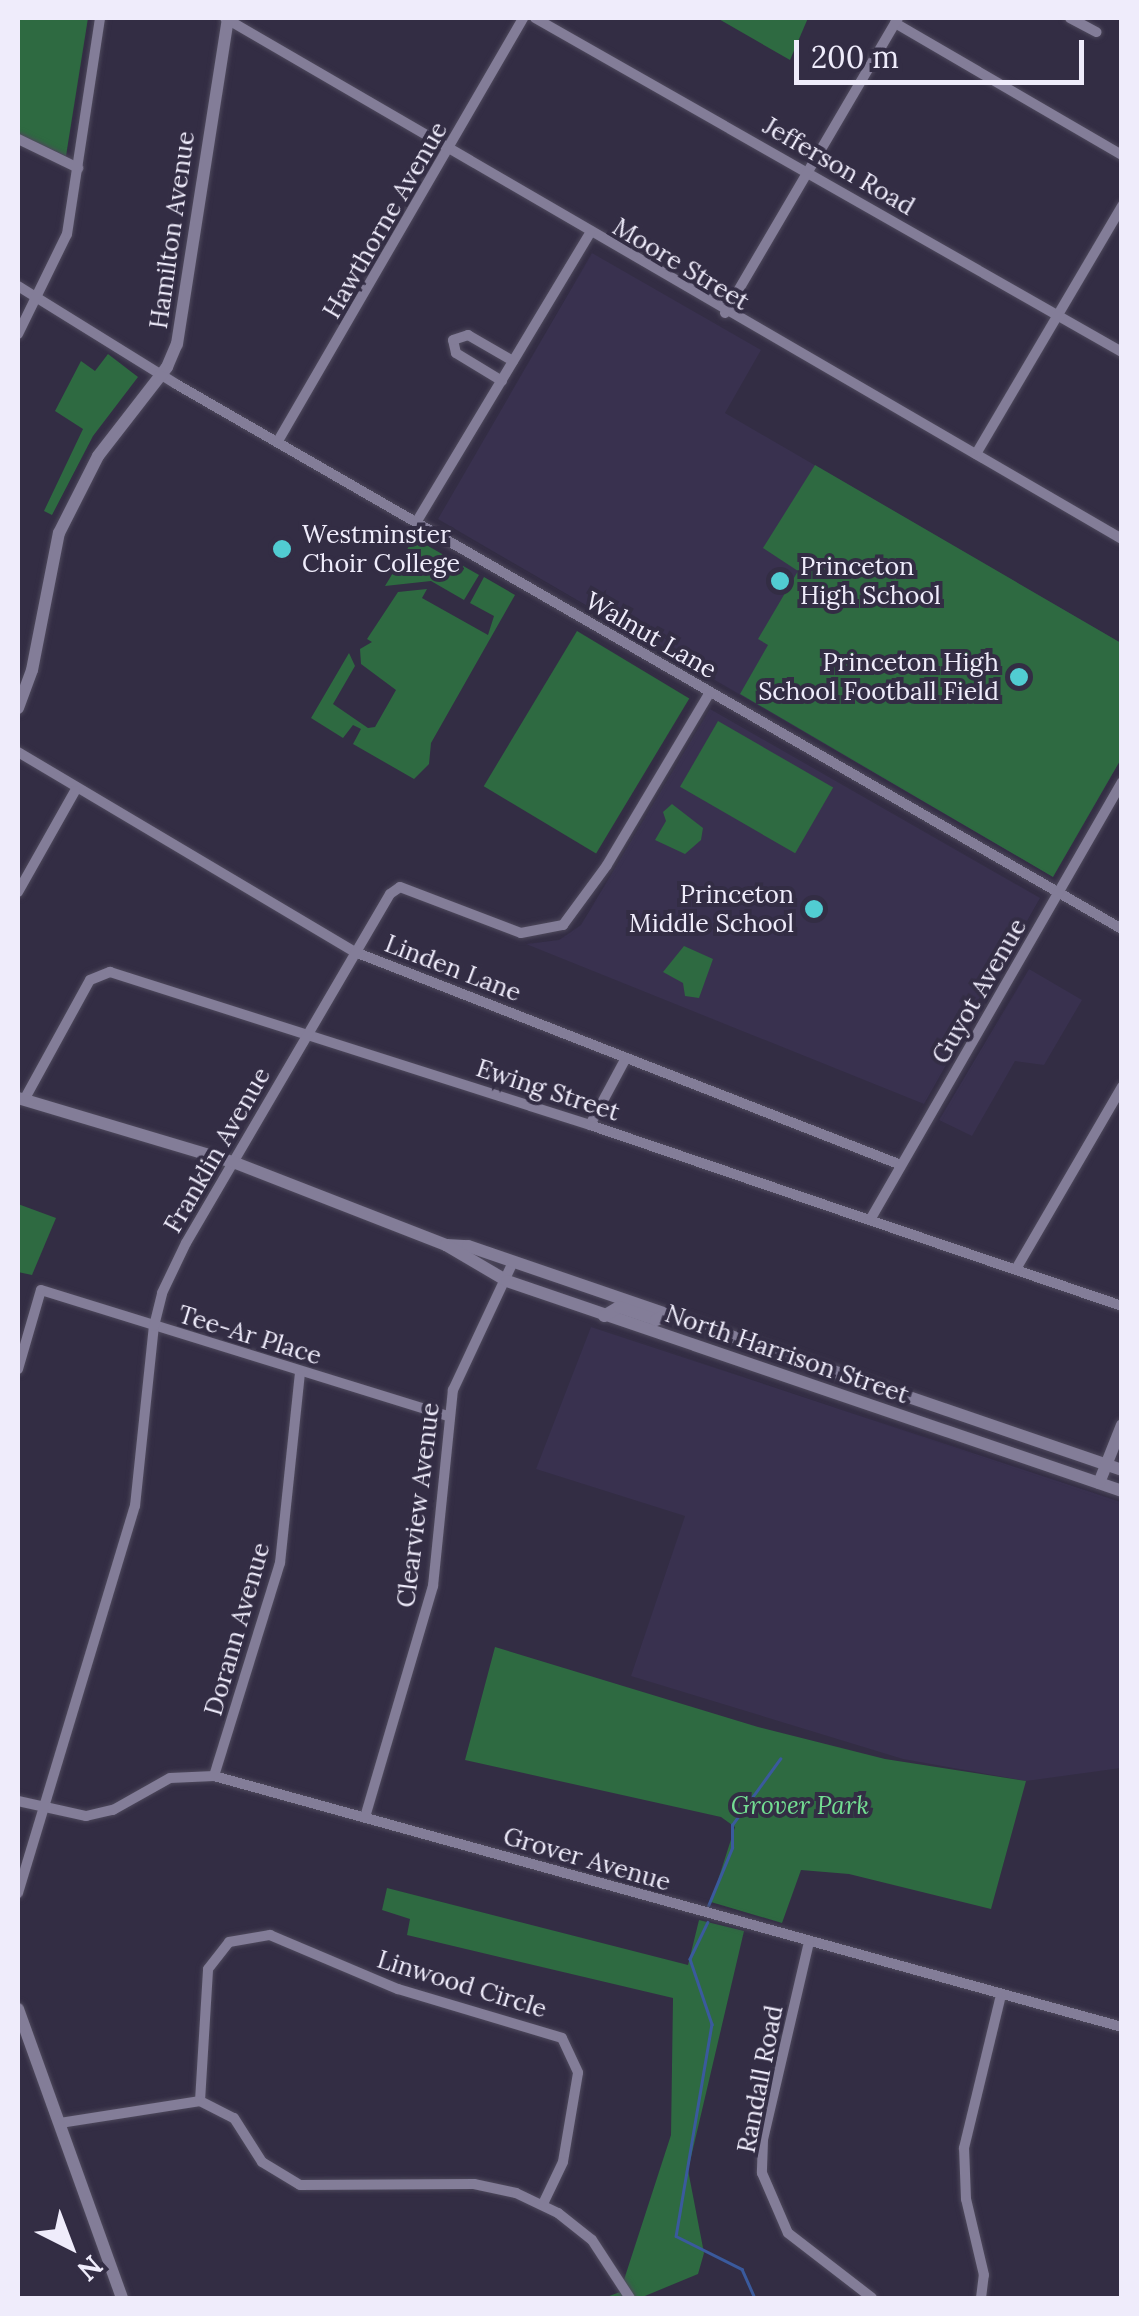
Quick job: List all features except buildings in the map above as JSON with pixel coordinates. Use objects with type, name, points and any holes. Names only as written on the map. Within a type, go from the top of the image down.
[{"type":"street","points":[[18,334],[66,234],[100,18]]},
{"type":"street","name":"Moore Street","points":[[227,18],[725,313],[1122,539]]},
{"type":"street","name":"Hamilton Avenue","points":[[18,708],[32,670],[59,533],[98,456],[160,375],[181,330],[227,18]]},
{"type":"street","name":"Hawthorne Avenue","points":[[278,441],[450,152],[523,18]]},
{"type":"street","name":"Jefferson Road","points":[[536,18],[1122,352]]},
{"type":"street","points":[[1070,18],[1096,32]]},
{"type":"street","points":[[725,313],[897,20],[1122,155]]},
{"type":"street","points":[[18,139],[78,168]]},
{"type":"street","points":[[976,454],[1122,206]]},
{"type":"street","points":[[417,521],[590,233]]},
{"type":"street","name":"Walnut Lane","points":[[18,286],[160,375],[1122,930]]},
{"type":"street","points":[[502,381],[456,354],[453,340],[468,335],[513,361]]},
{"type":"street","name":"Franklin Avenue","points":[[18,1894],[135,1506],[154,1326],[177,1258],[355,952],[400,887],[521,933],[563,925],[588,896],[710,692]]},
{"type":"street","name":"Linden Lane","points":[[18,752],[76,792],[355,952],[902,1165]]},
{"type":"street","name":"Guyot Avenue","points":[[870,1220],[1122,782]]},
{"type":"street","points":[[18,892],[76,792]]},
{"type":"street","name":"Ewing Street","points":[[21,1099],[90,980],[102,972],[590,1125],[1122,1306]]},
{"type":"street","points":[[590,1125],[626,1058]]},
{"type":"street","points":[[1016,1269],[1122,1087]]},
{"type":"street","name":"North Harrison Street","points":[[21,1099],[233,1162],[446,1245],[514,1262],[1122,1470]]},
{"type":"street","name":"North Harrison Street","points":[[446,1245],[507,1281],[564,1302],[1122,1491]]},
{"type":"street","name":"Clearview Avenue","points":[[366,1817],[433,1586],[447,1416],[460,1372],[514,1262]]},
{"type":"street","points":[[562,1278],[564,1302]]},
{"type":"street","name":"Tee-Ar Place","points":[[18,1369],[41,1290],[447,1416]]},
{"type":"street","points":[[604,1316],[618,1307],[656,1320],[667,1314]]},
{"type":"street","points":[[699,1325],[719,1354]]},
{"type":"street","name":"Dorann Avenue","points":[[214,1776],[280,1563],[300,1372]]},
{"type":"street","points":[[1099,1483],[1122,1425]]},
{"type":"street","name":"Grover Avenue","points":[[18,1801],[100,1814],[170,1778],[214,1776],[1122,2026]]},
{"type":"street","name":"Linwood Circle","points":[[200,2101],[208,1969],[229,1942],[270,1935],[398,1989],[562,2038],[574,2052],[578,2080],[563,2162],[543,2204]]},
{"type":"street","name":"Randall Road","points":[[809,1942],[763,2140],[762,2172],[788,2233],[872,2298]]},
{"type":"street","points":[[982,2298],[984,2275],[966,2199],[964,2148],[1001,1995]]},
{"type":"street","points":[[18,2009],[122,2298]]},
{"type":"street","points":[[60,2123],[200,2101],[234,2118],[262,2162],[300,2185],[474,2184],[543,2204],[592,2240],[630,2298]]},
{"type":"shaded area","name":"Princeton High School","points":[[592,253],[761,350],[725,413],[1121,643],[1121,759],[1053,877],[438,519]]},
{"type":"shaded area","name":"Princeton Middle School","points":[[710,709],[1040,898],[924,1104],[526,944],[559,940],[581,925]]},
{"type":"shaded area","points":[[1029,969],[1082,1000],[1044,1065],[1015,1061],[972,1136],[939,1120]]},
{"type":"shaded area","points":[[591,1327],[1121,1502],[1121,1768],[1026,1781],[903,1759],[631,1676],[685,1516],[536,1469]]},
{"type":"green space","points":[[18,18],[88,18],[66,156],[18,134]]},
{"type":"green space","points":[[717,18],[808,18],[790,60]]},
{"type":"green space","points":[[108,354],[138,377],[93,436],[52,515],[44,511],[83,429],[55,411],[81,361],[95,371]]},
{"type":"green space","points":[[815,465],[1121,643],[1121,759],[1053,877],[740,694],[768,645],[758,639],[798,571],[763,548]]},
{"type":"green space","points":[[414,538],[479,575],[464,600],[431,581],[385,586]]},
{"type":"green space","points":[[484,577],[515,595],[431,743],[429,764],[414,779],[353,744],[361,729],[353,725],[343,738],[311,718],[349,653],[355,666],[333,704],[368,728],[375,727],[396,690],[361,664],[360,649],[372,642],[367,639],[398,592],[427,589],[422,598],[488,635],[494,616],[470,603]]},
{"type":"green space","points":[[577,631],[689,698],[596,854],[484,786]]},
{"type":"green space","points":[[718,721],[833,788],[795,853],[680,787]]},
{"type":"green space","points":[[672,804],[703,828],[701,840],[685,854],[655,840],[666,821],[663,812]]},
{"type":"green space","points":[[684,946],[713,959],[699,998],[685,996],[683,983],[663,972]]},
{"type":"green space","points":[[18,1204],[56,1218],[32,1275],[18,1272]]},
{"type":"green space","name":"Grover Park","points":[[495,1647],[758,1727],[885,1759],[1026,1781],[991,1909],[849,1874],[801,1870],[782,1923],[711,1902],[735,1827],[721,1817],[465,1760]]},
{"type":"green space","points":[[387,1888],[688,1965],[699,1920],[744,1931],[688,2170],[704,2253],[698,2274],[640,2298],[604,2298],[620,2292],[671,2135],[673,1998],[407,1935],[410,1919],[382,1910]]},
{"type":"waterway","points":[[708,1906],[732,1848],[732,1825],[780,1759]]},
{"type":"waterway","points":[[708,1922],[690,1959],[712,2024],[676,2236],[742,2269],[755,2298]]},
{"type":"place","name":"Westminster Choir College","points":[[282,549]]},
{"type":"place","name":"Princeton High School","points":[[780,581]]},
{"type":"place","name":"Princeton High School Football Field","points":[[1019,677]]},
{"type":"place","name":"Princeton Middle School","points":[[814,909]]}]
